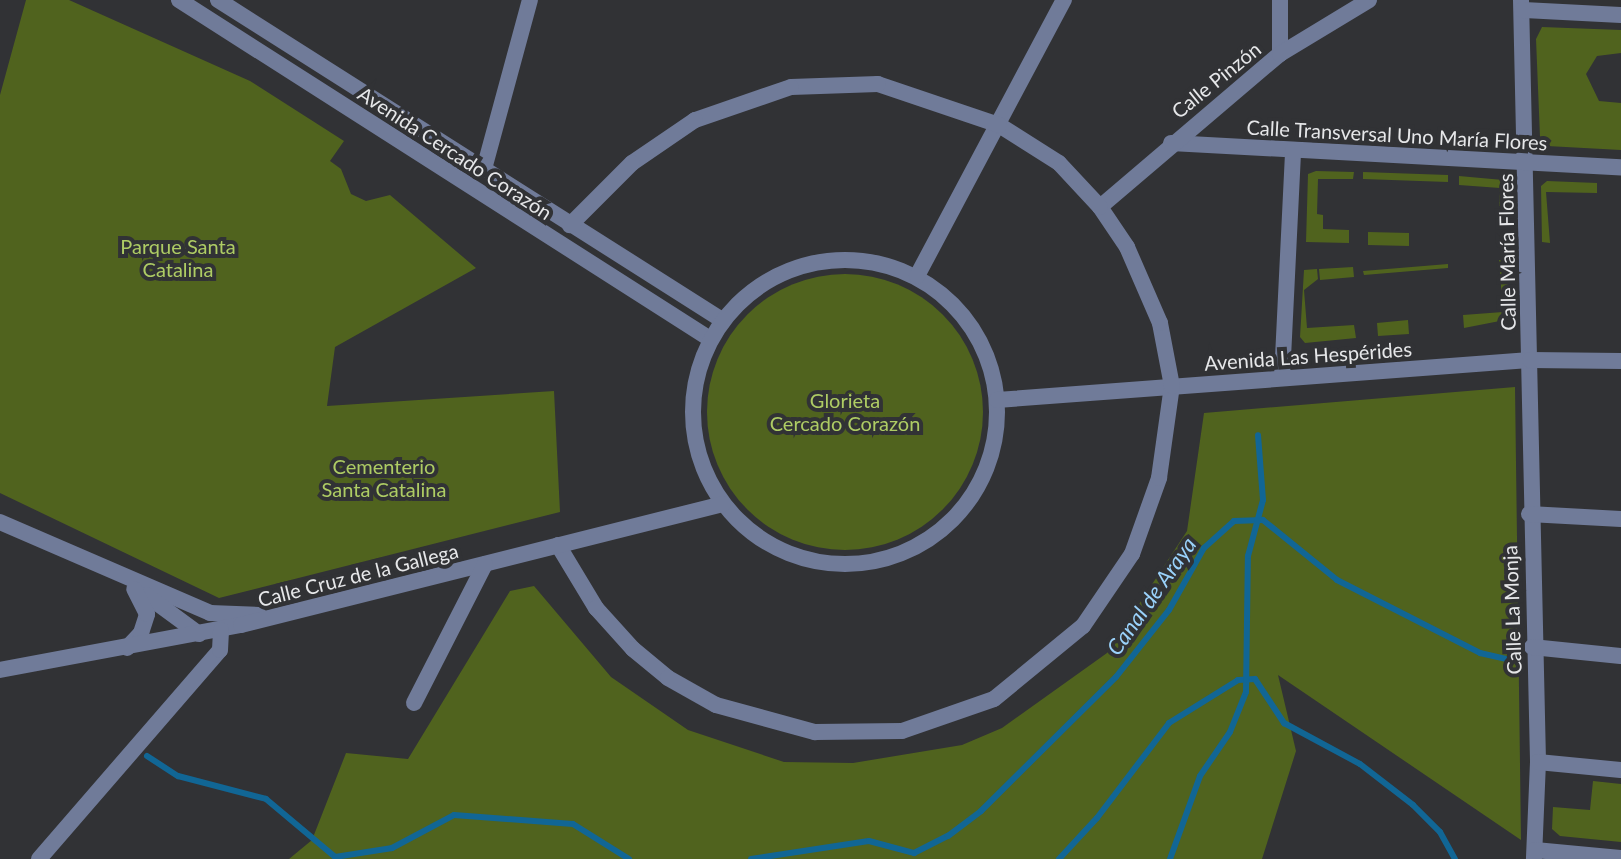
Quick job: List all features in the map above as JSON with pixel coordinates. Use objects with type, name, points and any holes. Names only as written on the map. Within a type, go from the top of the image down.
[{"type":"street","name":"Avenida Cercado Corazón","points":[[179,0],[710,339]]},
{"type":"street","name":"Avenida Cercado Corazón","points":[[218,0],[722,320]]},
{"type":"street","points":[[484,169],[530,0]]},
{"type":"street","points":[[917,276],[1064,0]]},
{"type":"street","points":[[1280,0],[1280,54]]},
{"type":"street","name":"Calle Pinzón","points":[[1100,207],[1171,143],[1280,54],[1369,0]]},
{"type":"street","points":[[1522,5],[1621,15]]},
{"type":"street","name":"Calle María Flores","points":[[1522,5],[1530,360]]},
{"type":"street","points":[[558,545],[596,608],[633,649],[668,678],[716,705],[815,732],[902,731],[994,699],[1047,661],[1083,626],[1132,554],[1159,478],[1172,386],[1160,323],[1127,247],[1100,207],[1059,163],[999,125],[878,84],[791,87],[695,120],[632,163],[570,225]]},
{"type":"street","name":"Calle Transversal Uno María Flores","points":[[1171,143],[1621,167]]},
{"type":"street","points":[[1282,378],[1293,150]]},
{"type":"street","points":[[818,260],[871,260],[917,276],[956,306],[984,348],[997,400],[992,452],[974,494],[944,529],[907,552],[865,564],[799,558],[759,538],[723,504],[704,469],[693,426],[695,381],[710,339],[722,320],[749,292],[785,270],[818,260]]},
{"type":"street","name":"Avenida Las Hespérides","points":[[997,400],[1530,360],[1621,361]]},
{"type":"street","name":"Calle La Monja","points":[[1530,360],[1529,514],[1538,762],[1535,854]]},
{"type":"street","name":"Calle Cruz de la Gallega","points":[[0,670],[221,630],[723,504]]},
{"type":"street","points":[[1529,514],[1621,519]]},
{"type":"street","points":[[0,522],[128,582],[210,613],[279,616]]},
{"type":"street","points":[[414,703],[485,564]]},
{"type":"street","points":[[128,582],[199,634]]},
{"type":"street","points":[[127,648],[141,633],[147,614],[128,582]]},
{"type":"street","points":[[39,859],[220,650],[221,630]]},
{"type":"street","points":[[1532,647],[1621,656]]},
{"type":"street","points":[[1538,762],[1621,770]]},
{"type":"street","points":[[1535,854],[1621,858]]},
{"type":"green space","name":"Parque Santa Catalina","points":[[26,0],[69,0],[250,81],[344,141],[330,161],[341,169],[351,194],[366,201],[390,195],[476,268],[335,347],[327,406],[554,391],[560,512],[219,598],[0,493],[0,95]]},
{"type":"green space","points":[[1542,27],[1621,30],[1621,53],[1597,56],[1586,74],[1599,101],[1621,103],[1621,150],[1547,146],[1540,137],[1536,39]]},
{"type":"green space","points":[[1316,171],[1354,172],[1353,179],[1318,179],[1317,214],[1323,215],[1323,229],[1349,230],[1349,243],[1306,242],[1308,174]]},
{"type":"green space","points":[[1363,172],[1448,175],[1448,182],[1363,179]]},
{"type":"green space","points":[[1459,176],[1503,180],[1506,207],[1499,206],[1500,188],[1459,185]]},
{"type":"green space","points":[[1547,181],[1597,183],[1597,193],[1546,192],[1550,243],[1542,242],[1541,186]]},
{"type":"green space","points":[[1368,232],[1409,233],[1409,246],[1368,245]]},
{"type":"green space","points":[[1499,260],[1507,260],[1510,319],[1464,328],[1463,315],[1503,312]]},
{"type":"green space","points":[[1448,264],[1448,268],[1364,275],[1363,271]]},
{"type":"green space","points":[[1353,267],[1354,277],[1320,280],[1319,269]]},
{"type":"green space","points":[[1317,269],[1318,279],[1304,290],[1307,328],[1354,325],[1356,338],[1305,343],[1300,337],[1304,270]]},
{"type":"green space","name":"Glorieta Cercado Corazón","points":[[845,274],[872,277],[898,285],[942,315],[972,359],[980,385],[983,412],[980,439],[972,465],[942,509],[898,539],[872,547],[845,550],[818,547],[792,539],[748,509],[718,465],[710,439],[707,412],[710,385],[718,359],[748,315],[792,285],[818,277]]},
{"type":"green space","points":[[1408,320],[1409,334],[1378,336],[1377,323]]},
{"type":"green space","points":[[1515,387],[1521,840],[1278,675],[1296,751],[1262,859],[289,859],[312,840],[346,753],[408,759],[510,591],[534,586],[611,677],[688,730],[784,762],[853,763],[962,745],[1002,728],[1107,653],[1187,531],[1204,413]]},
{"type":"green space","points":[[1593,781],[1621,784],[1621,842],[1560,836],[1552,829],[1553,807],[1590,810]]},
{"type":"waterway","points":[[1170,859],[1200,776],[1230,732],[1246,692],[1248,556],[1263,500],[1258,435]]},
{"type":"waterway","name":"Canal de Araya","points":[[751,859],[869,841],[914,853],[948,836],[981,811],[1116,677],[1169,610],[1204,548],[1234,521],[1263,520],[1337,580],[1480,653],[1511,660]]},
{"type":"waterway","points":[[1059,859],[1097,818],[1169,723],[1238,680],[1255,679],[1284,723],[1360,764],[1413,805],[1440,832],[1455,859]]},
{"type":"waterway","name":"Canal de Araya","points":[[147,756],[178,776],[266,799],[335,857],[392,848],[454,815],[573,824],[629,859]]},
{"type":"park label","name":"Cementerio Santa Catalina","points":[[384,478]]}]
